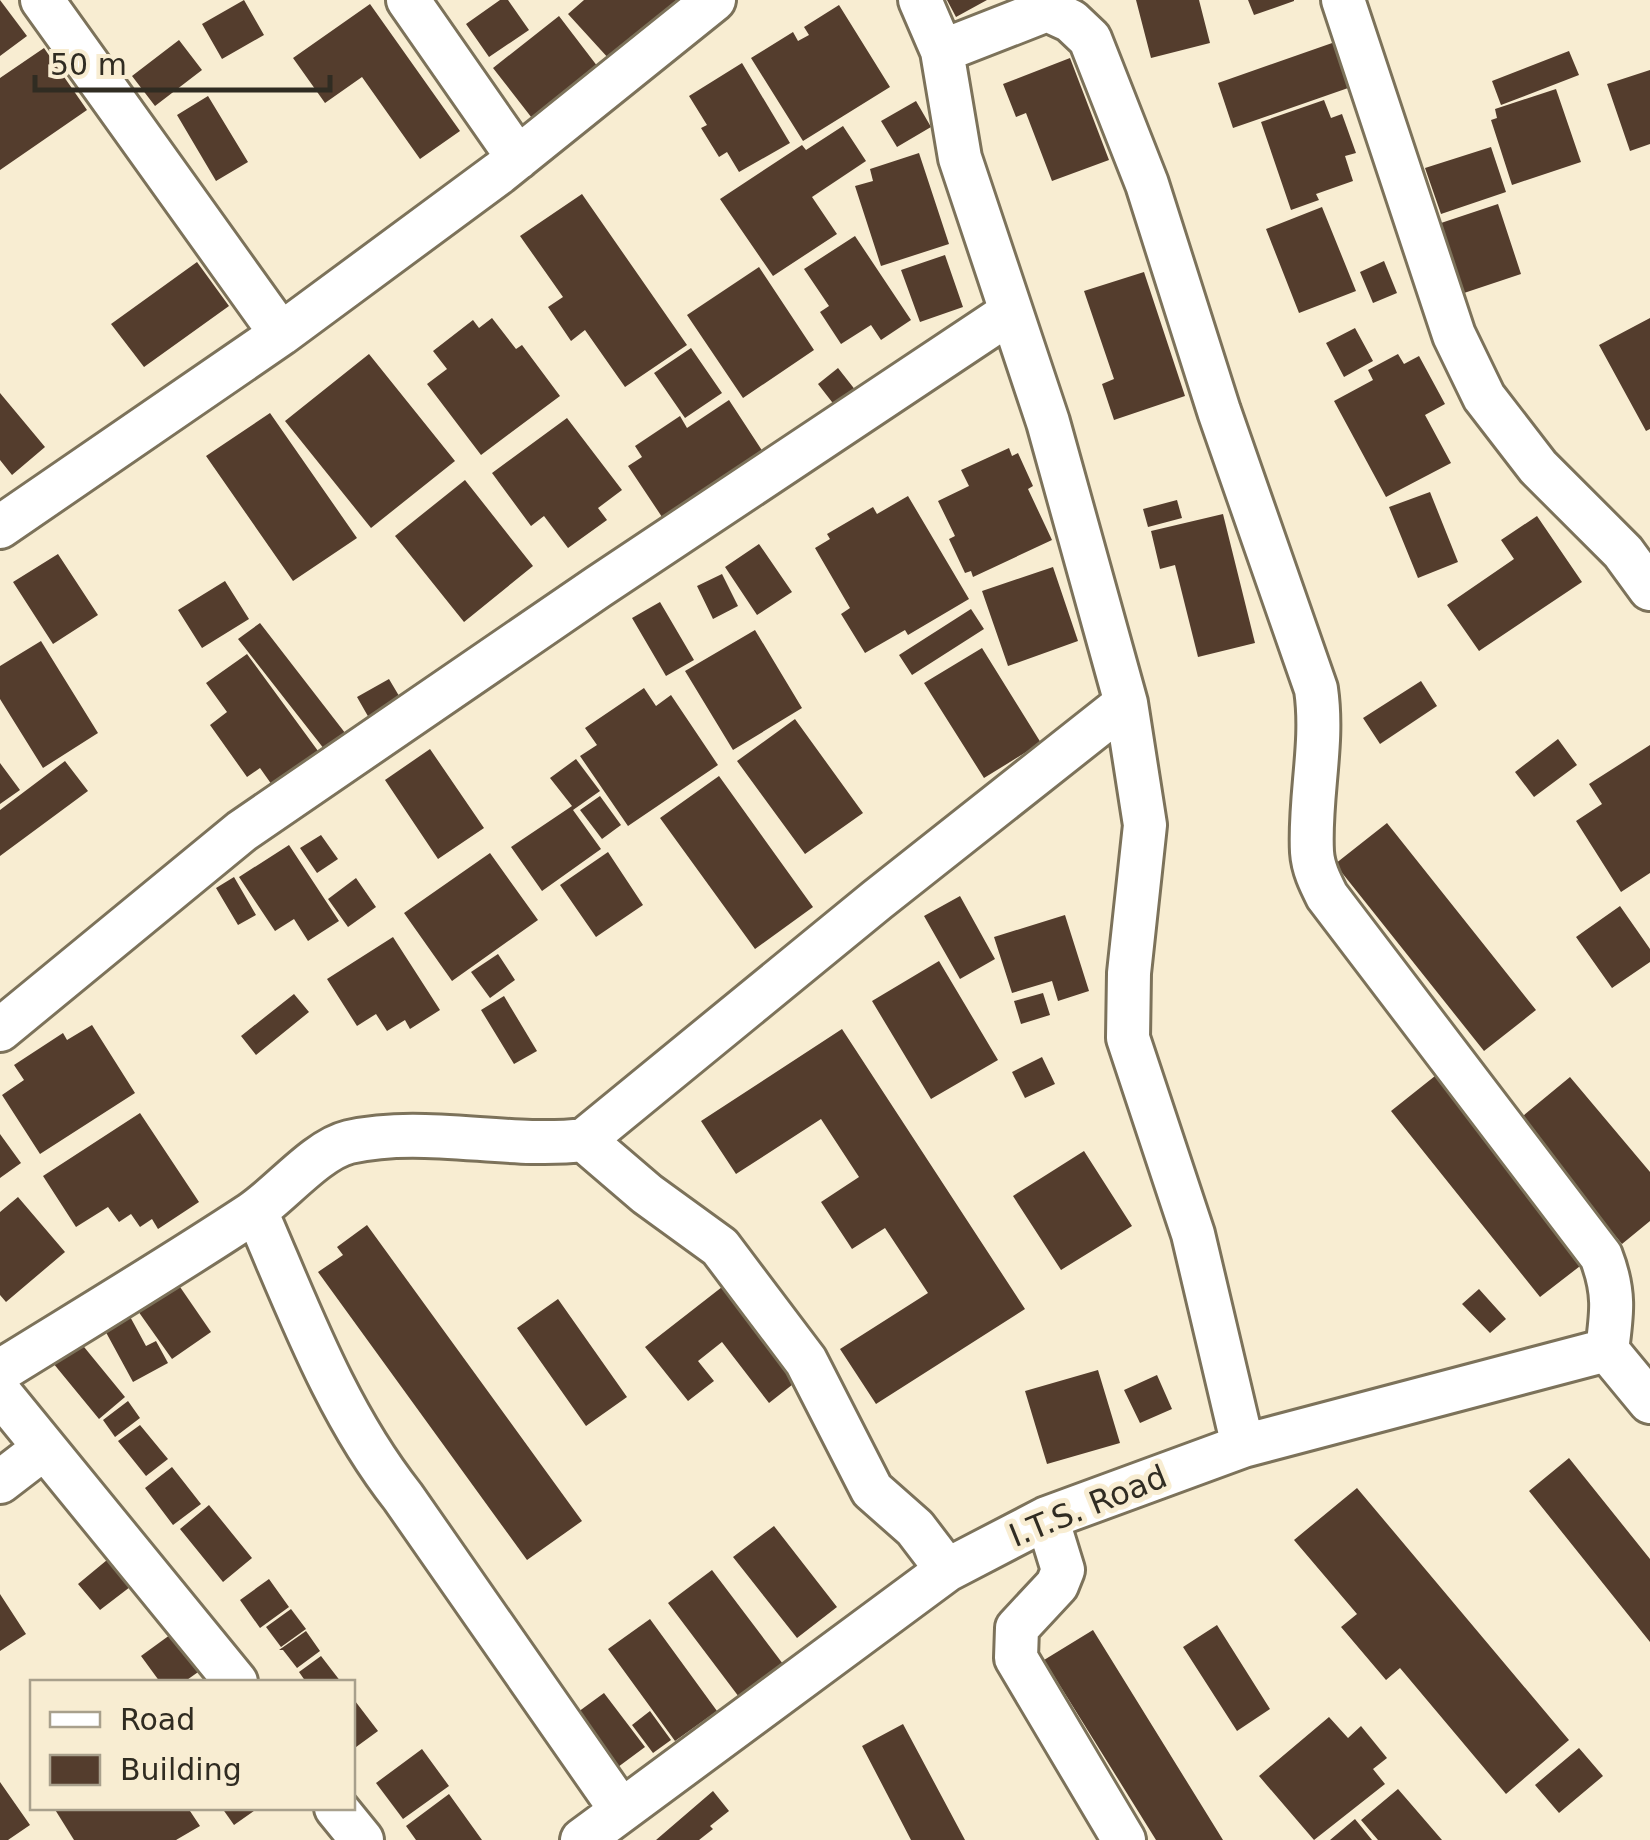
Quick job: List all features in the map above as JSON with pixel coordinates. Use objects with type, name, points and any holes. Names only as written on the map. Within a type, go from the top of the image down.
[{"type":"street","points":[[42,0],[281,334]]},
{"type":"street","points":[[408,0],[518,158]]},
{"type":"street","points":[[0,527],[281,334],[518,158],[714,0]]},
{"type":"street","points":[[920,0],[942,51],[960,158],[1048,422],[1126,703],[1145,825],[1129,973],[1128,1038],[1193,1234],[1243,1446]]},
{"type":"street","points":[[1343,0],[1454,335],[1484,398],[1538,467],[1622,552],[1650,589]]},
{"type":"street","points":[[942,51],[1047,10],[1072,22],[1090,39],[1147,184],[1226,430],[1316,689],[1321,724],[1312,853],[1317,876],[1327,896],[1602,1256],[1612,1283],[1607,1350],[1650,1402]]},
{"type":"street","points":[[0,1030],[242,830],[1011,312]]},
{"type":"street","points":[[0,1371],[256,1211],[317,1160],[345,1143],[393,1136],[545,1145],[584,1140],[847,924],[1126,703]]},
{"type":"street","points":[[584,1140],[647,1194],[720,1246],[806,1361],[872,1490],[914,1528],[947,1570]]},
{"type":"street","points":[[256,1211],[356,1430],[621,1810]]},
{"type":"street","name":"I.T.S. Road","points":[[582,1840],[947,1570],[1047,1518],[1243,1446],[1607,1350]]},
{"type":"street","points":[[0,1393],[234,1680]]},
{"type":"street","points":[[0,1482],[44,1449]]},
{"type":"street","points":[[1047,1518],[1063,1570],[1057,1585],[1017,1628],[1016,1658],[1124,1840]]},
{"type":"street","points":[[338,1810],[362,1840]]},
{"type":"building","points":[[0,0],[27,36],[0,56]]},
{"type":"building","points":[[244,0],[264,35],[222,59],[202,24]]},
{"type":"building","points":[[500,0],[508,0],[529,30],[489,57],[466,24]]},
{"type":"building","points":[[584,0],[679,0],[610,60],[568,14]]},
{"type":"building","points":[[947,0],[987,0],[956,17]]},
{"type":"building","points":[[1136,0],[1199,0],[1210,43],[1151,58]]},
{"type":"building","points":[[1248,0],[1294,0],[1294,1],[1254,15]]},
{"type":"building","points":[[370,4],[460,131],[420,159],[362,77],[325,103],[293,58]]},
{"type":"building","points":[[839,5],[890,87],[803,141],[751,58],[793,32],[798,41],[809,35],[804,27]]},
{"type":"building","points":[[559,16],[601,71],[535,122],[493,68]]},
{"type":"building","points":[[179,40],[202,70],[155,106],[132,76]]},
{"type":"building","points":[[1335,42],[1351,87],[1233,128],[1218,83]]},
{"type":"building","points":[[44,48],[87,110],[0,170],[0,78]]},
{"type":"building","points":[[1569,51],[1579,75],[1501,105],[1492,81]]},
{"type":"building","points":[[1070,58],[1109,160],[1052,181],[1026,113],[1016,117],[1003,84]]},
{"type":"building","points":[[742,63],[790,143],[739,172],[727,152],[719,157],[701,128],[707,125],[689,96]]},
{"type":"building","points":[[1650,70],[1650,144],[1630,151],[1607,84]]},
{"type":"building","points":[[1556,89],[1581,162],[1512,185],[1491,120],[1497,118],[1495,109]]},
{"type":"building","points":[[208,96],[248,162],[216,181],[177,115]]},
{"type":"building","points":[[1324,100],[1331,118],[1342,114],[1356,153],[1345,156],[1353,181],[1316,194],[1319,200],[1291,210],[1261,122]]},
{"type":"building","points":[[916,101],[931,127],[897,147],[881,121]]},
{"type":"building","points":[[843,126],[866,161],[812,197],[837,234],[773,276],[720,199],[802,145],[806,150]]},
{"type":"building","points":[[1491,147],[1506,192],[1441,214],[1425,168]]},
{"type":"building","points":[[919,153],[949,244],[881,266],[855,186],[873,181],[870,169]]},
{"type":"building","points":[[582,194],[687,345],[625,387],[585,330],[571,341],[548,307],[563,297],[520,236]]},
{"type":"building","points":[[1498,204],[1521,274],[1464,293],[1441,223]]},
{"type":"building","points":[[1322,207],[1356,291],[1299,313],[1266,229]]},
{"type":"building","points":[[855,236],[911,320],[881,340],[871,325],[841,344],[820,312],[829,306],[804,269]]},
{"type":"building","points":[[945,255],[963,307],[920,322],[901,270]]},
{"type":"building","points":[[1384,261],[1397,293],[1373,303],[1360,272]]},
{"type":"building","points":[[197,262],[229,306],[144,367],[111,324]]},
{"type":"building","points":[[759,267],[814,350],[743,398],[687,315]]},
{"type":"building","points":[[1144,272],[1185,396],[1114,420],[1102,384],[1114,379],[1084,291]]},
{"type":"building","points":[[492,318],[516,349],[522,345],[560,396],[481,455],[427,384],[447,369],[433,351],[473,320],[479,328]]},
{"type":"building","points":[[1650,318],[1650,429],[1646,431],[1599,345]]},
{"type":"building","points":[[1355,328],[1373,361],[1344,377],[1326,343]]},
{"type":"building","points":[[691,348],[722,393],[685,418],[654,373]]},
{"type":"building","points":[[369,354],[455,461],[371,528],[285,421]]},
{"type":"building","points":[[1398,354],[1404,364],[1419,356],[1445,404],[1425,415],[1451,463],[1386,497],[1334,401],[1373,380],[1368,370]]},
{"type":"building","points":[[838,368],[860,396],[839,411],[818,384]]},
{"type":"building","points":[[0,393],[45,447],[12,475],[0,460]]},
{"type":"building","points":[[729,400],[765,455],[664,520],[628,466],[642,457],[635,446],[680,416],[687,428]]},
{"type":"building","points":[[270,413],[357,538],[293,581],[206,456]]},
{"type":"building","points":[[567,418],[622,490],[598,508],[607,520],[568,548],[544,516],[531,526],[492,473]]},
{"type":"building","points":[[1009,448],[1012,456],[1018,453],[1033,486],[1028,489],[1052,540],[973,577],[971,571],[965,573],[949,539],[955,536],[938,501],[969,486],[961,470]]},
{"type":"building","points":[[465,480],[533,566],[464,622],[395,536]]},
{"type":"building","points":[[1430,492],[1458,562],[1418,578],[1389,507]]},
{"type":"building","points":[[908,496],[969,599],[908,635],[905,630],[865,653],[841,614],[850,608],[815,548],[830,539],[827,534],[873,507],[877,514]]},
{"type":"building","points":[[1177,500],[1182,518],[1148,527],[1143,509]]},
{"type":"building","points":[[1223,514],[1255,643],[1198,657],[1175,565],[1160,569],[1151,531]]},
{"type":"building","points":[[1537,516],[1582,582],[1479,651],[1447,605],[1514,559],[1501,540]]},
{"type":"building","points":[[759,544],[792,592],[757,615],[725,567]]},
{"type":"building","points":[[58,554],[98,615],[53,644],[13,582]]},
{"type":"building","points":[[1053,567],[1078,641],[1008,666],[982,591]]},
{"type":"building","points":[[722,574],[738,606],[713,619],[697,586]]},
{"type":"building","points":[[225,581],[249,619],[202,648],[178,610]]},
{"type":"building","points":[[660,602],[694,660],[666,676],[632,618]]},
{"type":"building","points":[[971,609],[984,629],[912,675],[899,655]]},
{"type":"building","points":[[260,623],[349,738],[328,754],[238,639]]},
{"type":"building","points":[[755,630],[802,708],[733,750],[685,671]]},
{"type":"building","points":[[41,641],[98,733],[43,768],[0,699],[0,666]]},
{"type":"building","points":[[982,648],[1041,743],[984,778],[924,683]]},
{"type":"building","points":[[247,654],[318,751],[272,785],[260,768],[247,777],[210,725],[227,712],[206,683]]},
{"type":"building","points":[[389,679],[405,706],[373,725],[357,697]]},
{"type":"building","points":[[1421,681],[1437,706],[1380,744],[1363,718]]},
{"type":"building","points":[[644,688],[656,706],[671,695],[718,765],[628,826],[580,756],[597,745],[585,728]]},
{"type":"building","points":[[795,719],[863,813],[805,854],[737,761]]},
{"type":"building","points":[[1558,739],[1577,765],[1534,797],[1515,772]]},
{"type":"building","points":[[1650,745],[1650,873],[1621,892],[1576,821],[1602,804],[1589,784]]},
{"type":"building","points":[[430,749],[484,828],[438,859],[385,780]]},
{"type":"building","points":[[576,759],[600,791],[573,810],[601,849],[542,891],[511,847],[572,806],[550,778]]},
{"type":"building","points":[[65,761],[88,791],[0,856],[0,810]]},
{"type":"building","points":[[0,763],[20,790],[0,804]]},
{"type":"building","points":[[719,776],[813,907],[755,949],[660,818]]},
{"type":"building","points":[[600,796],[621,825],[602,839],[580,810]]},
{"type":"building","points":[[1387,823],[1536,1010],[1484,1051],[1335,864]]},
{"type":"building","points":[[321,835],[338,859],[317,873],[300,848]]},
{"type":"building","points":[[289,845],[339,921],[308,941],[294,919],[275,931],[239,877]]},
{"type":"building","points":[[608,852],[643,905],[596,937],[560,885]]},
{"type":"building","points":[[490,853],[538,920],[452,981],[404,913]]},
{"type":"building","points":[[234,877],[256,915],[238,925],[216,888]]},
{"type":"building","points":[[356,878],[376,907],[348,927],[328,899]]},
{"type":"building","points":[[960,896],[995,959],[960,979],[924,916]]},
{"type":"building","points":[[1620,906],[1650,949],[1650,962],[1612,988],[1576,937]]},
{"type":"building","points":[[1065,915],[1089,991],[1058,1001],[1052,981],[1012,993],[994,937]]},
{"type":"building","points":[[393,937],[440,1010],[410,1029],[405,1020],[387,1031],[376,1014],[357,1026],[327,979]]},
{"type":"building","points":[[498,954],[515,980],[490,998],[471,972]]},
{"type":"building","points":[[939,961],[998,1060],[931,1099],[872,1001]]},
{"type":"building","points":[[1043,993],[1050,1015],[1021,1024],[1014,1001]]},
{"type":"building","points":[[294,994],[309,1012],[256,1055],[241,1036]]},
{"type":"building","points":[[504,996],[537,1051],[514,1064],[481,1010]]},
{"type":"building","points":[[92,1025],[135,1093],[40,1154],[2,1095],[24,1080],[14,1065],[63,1033],[67,1040]]},
{"type":"building","points":[[842,1029],[1025,1309],[876,1404],[840,1349],[928,1293],[885,1228],[852,1249],[821,1202],[859,1177],[821,1119],[736,1174],[701,1121]]},
{"type":"building","points":[[1042,1057],[1055,1084],[1025,1098],[1012,1072]]},
{"type":"building","points":[[1435,1076],[1584,1263],[1540,1297],[1391,1111]]},
{"type":"building","points":[[1570,1077],[1650,1172],[1650,1221],[1622,1244],[1518,1120]]},
{"type":"building","points":[[140,1113],[199,1202],[158,1229],[152,1219],[140,1227],[131,1214],[119,1222],[108,1207],[76,1227],[43,1176]]},
{"type":"building","points":[[0,1134],[21,1163],[0,1178]]},
{"type":"building","points":[[1084,1151],[1132,1226],[1061,1270],[1013,1196]]},
{"type":"building","points":[[18,1197],[65,1252],[6,1302],[0,1295],[0,1212]]},
{"type":"building","points":[[367,1225],[582,1521],[527,1560],[318,1272],[343,1255],[337,1247]]},
{"type":"building","points":[[178,1284],[211,1332],[172,1359],[138,1311]]},
{"type":"building","points":[[722,1287],[797,1381],[769,1403],[722,1342],[698,1361],[714,1381],[688,1401],[645,1347]]},
{"type":"building","points":[[1479,1289],[1506,1319],[1490,1333],[1462,1304]]},
{"type":"building","points":[[558,1299],[627,1397],[586,1426],[517,1328]]},
{"type":"building","points":[[127,1311],[146,1346],[156,1341],[168,1363],[133,1382],[102,1325]]},
{"type":"building","points":[[80,1342],[125,1397],[99,1419],[53,1363]]},
{"type":"building","points":[[1098,1370],[1120,1443],[1047,1464],[1025,1391]]},
{"type":"building","points":[[1157,1375],[1172,1409],[1140,1423],[1124,1390]]},
{"type":"building","points":[[128,1401],[140,1418],[115,1437],[103,1420]]},
{"type":"building","points":[[140,1425],[168,1459],[146,1476],[118,1441]]},
{"type":"building","points":[[1569,1458],[1650,1559],[1650,1642],[1529,1491]]},
{"type":"building","points":[[172,1467],[201,1504],[173,1525],[145,1488]]},
{"type":"building","points":[[1357,1488],[1569,1740],[1506,1794],[1400,1668],[1386,1680],[1341,1627],[1357,1614],[1294,1540]]},
{"type":"building","points":[[209,1505],[252,1558],[223,1582],[180,1529]]},
{"type":"building","points":[[774,1526],[837,1607],[797,1638],[733,1557]]},
{"type":"building","points":[[107,1560],[130,1587],[100,1610],[78,1584]]},
{"type":"building","points":[[712,1570],[783,1664],[739,1697],[668,1603]]},
{"type":"building","points":[[269,1579],[289,1607],[260,1628],[240,1600]]},
{"type":"building","points":[[0,1594],[26,1634],[0,1651]]},
{"type":"building","points":[[291,1609],[306,1629],[281,1647],[266,1627]]},
{"type":"building","points":[[650,1619],[717,1711],[675,1741],[608,1649]]},
{"type":"building","points":[[1217,1625],[1270,1709],[1237,1731],[1183,1647]]},
{"type":"building","points":[[1093,1630],[1223,1840],[1156,1840],[1044,1660]]},
{"type":"building","points":[[306,1631],[320,1651],[297,1668],[279,1650]]},
{"type":"building","points":[[174,1632],[201,1670],[187,1680],[159,1680],[141,1656]]},
{"type":"building","points":[[321,1656],[339,1680],[305,1680],[299,1672]]},
{"type":"building","points":[[604,1693],[645,1747],[618,1767],[578,1712]]},
{"type":"building","points":[[355,1701],[378,1731],[355,1748]]},
{"type":"building","points":[[650,1711],[671,1740],[653,1753],[632,1725]]},
{"type":"building","points":[[1329,1717],[1348,1738],[1361,1726],[1387,1758],[1373,1769],[1385,1784],[1314,1840],[1259,1776]]},
{"type":"building","points":[[903,1724],[965,1840],[911,1840],[862,1746]]},
{"type":"building","points":[[1579,1748],[1603,1776],[1559,1813],[1535,1785]]},
{"type":"building","points":[[422,1749],[449,1786],[403,1819],[376,1783]]},
{"type":"building","points":[[0,1782],[30,1825],[8,1840],[0,1840]]},
{"type":"building","points":[[1398,1789],[1442,1840],[1378,1840],[1361,1820]]},
{"type":"building","points":[[713,1791],[729,1811],[710,1826],[713,1829],[699,1840],[656,1840]]},
{"type":"building","points":[[449,1794],[482,1840],[416,1840],[406,1826]]},
{"type":"building","points":[[55,1810],[189,1810],[200,1826],[176,1840],[74,1840]]},
{"type":"building","points":[[223,1810],[255,1810],[234,1825]]},
{"type":"building","points":[[1355,1819],[1372,1840],[1330,1840]]}]
